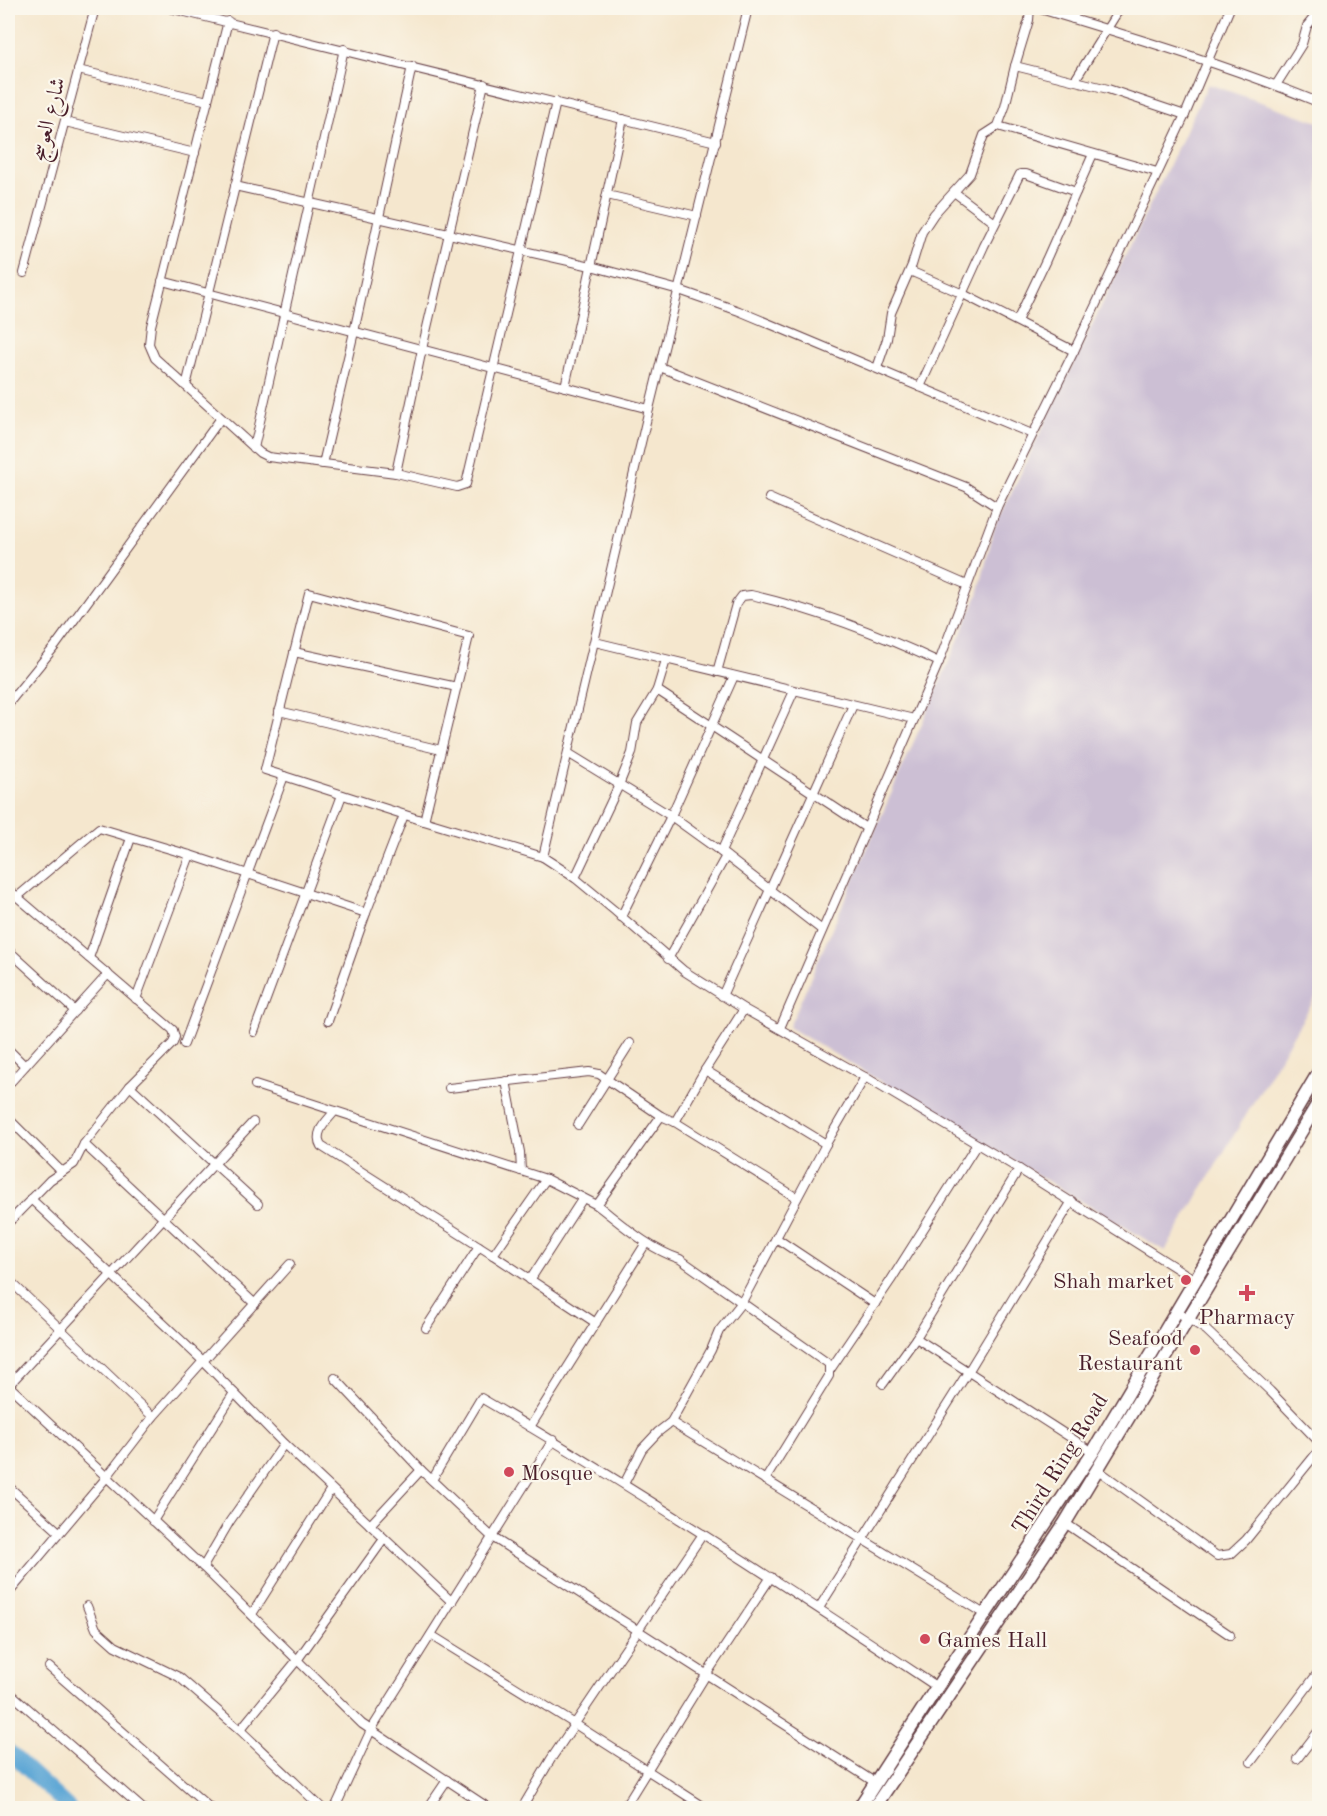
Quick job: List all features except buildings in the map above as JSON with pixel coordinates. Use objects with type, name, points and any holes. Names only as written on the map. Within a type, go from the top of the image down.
[{"type":"main road","name":"Third Ring Road","points":[[859,1809],[1093,1452],[1320,1070]]},
{"type":"main road","points":[[874,1809],[1065,1523],[1320,1100]]},
{"type":"main road","points":[[8,1805],[11,1809]]},
{"type":"street","name":"شارع العوسج","points":[[24,273],[95,8]]},
{"type":"street","points":[[169,8],[344,49],[716,142]]},
{"type":"street","points":[[543,857],[649,409],[748,8]]},
{"type":"street","points":[[877,368],[887,339],[891,313],[910,271],[925,226],[972,170],[984,135],[998,126],[1029,20],[1030,8]]},
{"type":"street","points":[[1037,8],[1208,62],[1318,100]]},
{"type":"street","points":[[1073,19],[1076,8]]},
{"type":"street","points":[[1075,80],[1120,8]]},
{"type":"street","points":[[780,1028],[939,662],[997,507],[1074,351],[1185,115],[1230,8]]},
{"type":"street","points":[[1276,85],[1302,44],[1307,26],[1320,10]]},
{"type":"street","points":[[228,21],[162,281],[149,344],[155,358],[267,458],[396,473],[457,487],[466,484],[556,102]]},
{"type":"street","points":[[186,386],[273,32]]},
{"type":"street","points":[[254,448],[344,49]]},
{"type":"street","points":[[323,464],[380,218],[412,66]]},
{"type":"street","points":[[1015,66],[1075,80],[1185,115]]},
{"type":"street","points":[[78,70],[208,101]]},
{"type":"street","points":[[396,473],[422,349],[484,84]]},
{"type":"street","points":[[565,387],[623,119]]},
{"type":"street","points":[[65,122],[195,153]]},
{"type":"street","points":[[998,126],[1157,172]]},
{"type":"street","points":[[1017,321],[1093,154]]},
{"type":"street","points":[[920,387],[995,223],[1021,173],[1076,192]]},
{"type":"street","points":[[235,186],[591,266],[679,290],[739,311],[1032,434]]},
{"type":"street","points":[[954,192],[995,223]]},
{"type":"street","points":[[608,195],[698,216]]},
{"type":"street","points":[[910,271],[963,294],[1074,351]]},
{"type":"street","points":[[162,281],[649,409]]},
{"type":"street","points":[[660,367],[966,487],[997,507]]},
{"type":"street","points":[[8,704],[56,645],[221,418]]},
{"type":"street","points":[[769,498],[967,585]]},
{"type":"street","points":[[424,821],[470,636],[309,593],[265,770],[404,815],[543,857],[574,878],[668,959],[722,996],[1019,1168],[1195,1280]]},
{"type":"street","points":[[717,672],[736,604],[742,596],[751,595],[890,639],[939,662]]},
{"type":"street","points":[[595,642],[914,719]]},
{"type":"street","points":[[294,652],[457,687]]},
{"type":"street","points":[[574,878],[619,785],[632,753],[639,717],[657,690],[666,660]]},
{"type":"street","points":[[621,917],[671,816],[734,676]]},
{"type":"street","points":[[657,690],[866,828]]},
{"type":"street","points":[[668,959],[724,854],[762,758],[794,690]]},
{"type":"street","points":[[722,996],[853,705]]},
{"type":"street","points":[[279,711],[441,750]]},
{"type":"street","points":[[568,753],[671,816],[822,930]]},
{"type":"street","points":[[184,1044],[284,776]]},
{"type":"street","points":[[254,1032],[342,795]]},
{"type":"street","points":[[328,1021],[404,815]]},
{"type":"street","points":[[17,897],[99,828],[190,855],[366,913]]},
{"type":"street","points":[[89,958],[131,838]]},
{"type":"street","points":[[136,999],[190,855]]},
{"type":"street","points":[[8,889],[173,1030],[175,1037],[173,1043],[130,1086],[84,1144],[74,1164],[50,1180],[8,1223]]},
{"type":"street","points":[[8,950],[75,1011]]},
{"type":"street","points":[[8,1085],[108,974]]},
{"type":"street","points":[[675,1122],[744,1009]]},
{"type":"street","points":[[578,1125],[630,1043]]},
{"type":"street","points":[[8,1049],[25,1066]]},
{"type":"street","points":[[705,1070],[826,1144]]},
{"type":"street","points":[[450,1088],[589,1072],[599,1074],[661,1116],[675,1122],[797,1198]]},
{"type":"street","points":[[624,1484],[642,1449],[671,1422],[719,1331],[742,1302],[826,1144],[865,1077]]},
{"type":"street","points":[[506,1081],[520,1152],[520,1171]]},
{"type":"street","points":[[255,1085],[546,1179],[597,1205],[646,1244],[680,1259],[823,1358],[829,1364],[829,1376],[765,1480]]},
{"type":"street","points":[[130,1086],[258,1204]]},
{"type":"street","points":[[335,1111],[318,1133],[321,1146],[596,1323]]},
{"type":"street","points":[[597,1205],[661,1116]]},
{"type":"street","points":[[8,1118],[62,1172]]},
{"type":"street","points":[[253,1122],[8,1386],[203,1567],[362,1725],[489,1809]]},
{"type":"street","points":[[84,1144],[255,1304]]},
{"type":"street","points":[[830,1370],[977,1144]]},
{"type":"street","points":[[883,1384],[916,1338],[1019,1168]]},
{"type":"street","points":[[493,1255],[546,1179]]},
{"type":"street","points":[[530,1280],[582,1198]]},
{"type":"street","points":[[31,1199],[203,1361],[331,1489],[452,1602]]},
{"type":"street","points":[[819,1608],[968,1372],[1072,1201]]},
{"type":"street","points":[[776,1238],[875,1304]]},
{"type":"street","points":[[530,1427],[646,1244]]},
{"type":"street","points":[[426,1328],[479,1246]]},
{"type":"street","points":[[8,1592],[106,1478],[153,1417],[290,1264]]},
{"type":"street","points":[[8,1279],[153,1417]]},
{"type":"street","points":[[1176,1311],[1206,1330],[1320,1443]]},
{"type":"street","points":[[916,1338],[1093,1452]]},
{"type":"street","points":[[335,1378],[421,1470],[492,1537],[876,1783]]},
{"type":"street","points":[[153,1521],[234,1393]]},
{"type":"street","points":[[432,1480],[481,1398],[553,1440],[771,1577],[937,1687]]},
{"type":"street","points":[[671,1422],[986,1615]]},
{"type":"street","points":[[335,1809],[371,1730],[553,1440]]},
{"type":"street","points":[[203,1567],[230,1521],[284,1444]]},
{"type":"street","points":[[1098,1470],[1217,1556],[1231,1554],[1246,1540],[1320,1449]]},
{"type":"street","points":[[370,1525],[421,1470]]},
{"type":"street","points":[[8,1486],[59,1532]]},
{"type":"street","points":[[252,1614],[331,1489]]},
{"type":"street","points":[[1065,1523],[1230,1635]]},
{"type":"street","points":[[522,1809],[551,1759],[703,1534]]},
{"type":"street","points":[[240,1730],[298,1659],[384,1539]]},
{"type":"street","points":[[624,1809],[706,1674],[771,1577]]},
{"type":"street","points":[[87,1606],[96,1629],[115,1646],[179,1677],[240,1730],[322,1809]]},
{"type":"street","points":[[431,1635],[706,1809]]},
{"type":"street","points":[[49,1667],[210,1809]]},
{"type":"street","points":[[1251,1762],[1320,1670]]},
{"type":"street","points":[[8,1690],[142,1809]]},
{"type":"street","points":[[1297,1759],[1320,1729]]},
{"type":"street","points":[[428,1809],[447,1780]]},
{"type":"shaded area","points":[[1208,84],[1319,122],[1320,990],[1165,1251],[789,1027],[978,595],[994,529]]},
{"type":"waterway","points":[[8,1751],[69,1808]]},
{"type":"place","name":"Shah market","points":[[1186,1280]]},
{"type":"place","name":"Pharmacy","points":[[1247,1293]]},
{"type":"place","name":"Seafood Restaurant","points":[[1195,1350]]},
{"type":"place","name":"Mosque","points":[[509,1472]]},
{"type":"place","name":"Games Hall","points":[[925,1639]]}]
